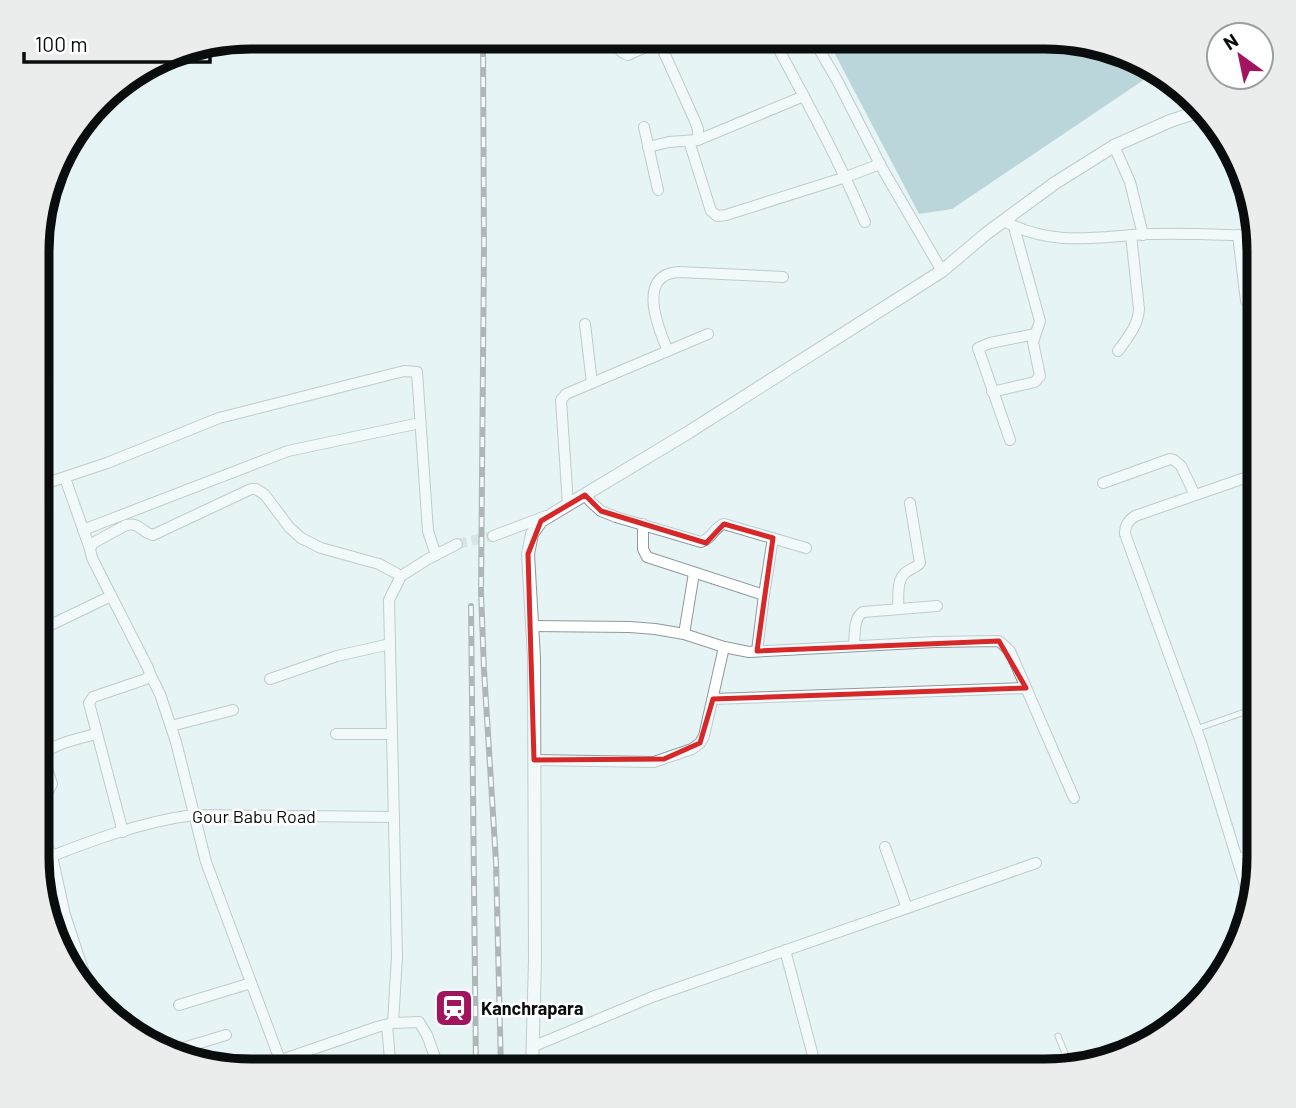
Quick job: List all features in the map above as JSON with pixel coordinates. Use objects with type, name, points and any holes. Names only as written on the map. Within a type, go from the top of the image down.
[{"type":"street","points":[[620,49],[628,55],[641,49]]},
{"type":"street","points":[[662,49],[698,129],[693,140],[711,211],[717,216],[880,164]]},
{"type":"street","points":[[779,49],[846,177],[865,222]]},
{"type":"street","points":[[818,49],[942,271]]},
{"type":"street","points":[[648,147],[693,140],[804,96]]},
{"type":"street","points":[[532,1059],[534,760],[528,554],[532,534],[541,521],[689,432],[942,271],[1009,224],[1055,183],[1114,146],[1193,114]]},
{"type":"street","points":[[644,128],[658,190]]},
{"type":"street","points":[[1114,146],[1130,182],[1143,234]]},
{"type":"street","points":[[1009,224],[1031,233],[1063,239],[1186,233],[1247,235]]},
{"type":"street","points":[[992,392],[1037,381],[1040,376],[1033,342],[1040,321],[1009,224]]},
{"type":"street","points":[[1118,351],[1139,318],[1131,235]]},
{"type":"street","points":[[1237,235],[1247,302]]},
{"type":"street","points":[[668,351],[655,320],[653,298],[658,281],[664,275],[679,272],[783,277]]},
{"type":"street","points":[[585,324],[592,383]]},
{"type":"street","points":[[568,505],[561,400],[566,394],[708,334]]},
{"type":"street","points":[[1010,440],[978,348],[1035,334]]},
{"type":"street","points":[[49,483],[107,463],[219,418],[404,371],[417,372],[428,531],[436,555]]},
{"type":"street","points":[[83,530],[288,451],[420,423]]},
{"type":"street","points":[[1103,483],[1174,460],[1181,466],[1195,495]]},
{"type":"street","points":[[1245,884],[1196,729],[1125,534],[1125,526],[1135,516],[1247,477]]},
{"type":"street","points":[[65,478],[92,558],[160,694],[171,726],[209,872],[280,1059]]},
{"type":"street","points":[[90,550],[93,543],[126,525],[136,524],[153,535],[256,489],[265,495],[289,527],[301,538],[321,548],[379,564],[401,576]]},
{"type":"street","points":[[585,495],[601,511],[701,542],[709,539],[719,526],[724,524],[806,548]]},
{"type":"street","points":[[898,609],[902,577],[920,563],[910,503]]},
{"type":"street","points":[[493,536],[554,513]]},
{"type":"street","points":[[643,524],[643,549],[647,557],[764,595]]},
{"type":"street","points":[[757,651],[773,538]]},
{"type":"street","points":[[391,1059],[390,1024],[397,956],[389,600],[401,576],[457,544]]},
{"type":"street","points":[[684,634],[694,573]]},
{"type":"street","points":[[49,626],[111,596]]},
{"type":"street","points":[[854,646],[856,620],[858,615],[868,610],[937,606]]},
{"type":"street","points":[[532,626],[655,629],[749,652],[999,641],[1010,651],[1074,798]]},
{"type":"street","points":[[270,679],[337,656],[390,644]]},
{"type":"street","points":[[534,760],[654,762],[692,749],[705,736],[724,647]]},
{"type":"street","points":[[123,832],[89,707],[90,700],[146,679],[150,674]]},
{"type":"street","points":[[712,699],[1026,688]]},
{"type":"street","points":[[171,726],[233,710]]},
{"type":"street","points":[[49,751],[96,734]]},
{"type":"street","points":[[336,734],[392,734]]},
{"type":"street","name":"Gour Babu Road","points":[[49,857],[87,842],[172,818],[193,815],[394,817]]},
{"type":"street","points":[[885,848],[907,908]]},
{"type":"street","points":[[49,850],[65,915],[82,966]]},
{"type":"street","points":[[533,1047],[652,997],[1036,863]]},
{"type":"street","points":[[785,950],[814,1059]]},
{"type":"street","points":[[179,1005],[251,983]]},
{"type":"street","points":[[283,1059],[390,1024],[419,1022],[436,1059]]},
{"type":"street","points":[[184,1047],[226,1035]]},
{"type":"lane","points":[[1196,729],[1247,711]]},
{"type":"lane","points":[[1237,857],[1247,854]]},
{"type":"lane","points":[[1058,1036],[1067,1058]]},
{"type":"highlighted area","points":[[585,495],[601,511],[706,543],[724,524],[773,538],[757,651],[999,641],[1026,688],[713,699],[700,743],[664,759],[534,760],[528,554],[541,521]]},
{"type":"water","points":[[832,49],[1058,49],[1097,56],[1122,64],[1148,77],[952,209],[919,214]]},
{"type":"tunnel","points":[[457,544],[493,536]]},
{"type":"railway","points":[[483,49],[481,592],[496,862],[501,1059]]},
{"type":"railway","points":[[471,606],[476,1059]]},
{"type":"place","name":"Kanchrapara","points":[[454,1008]]}]
